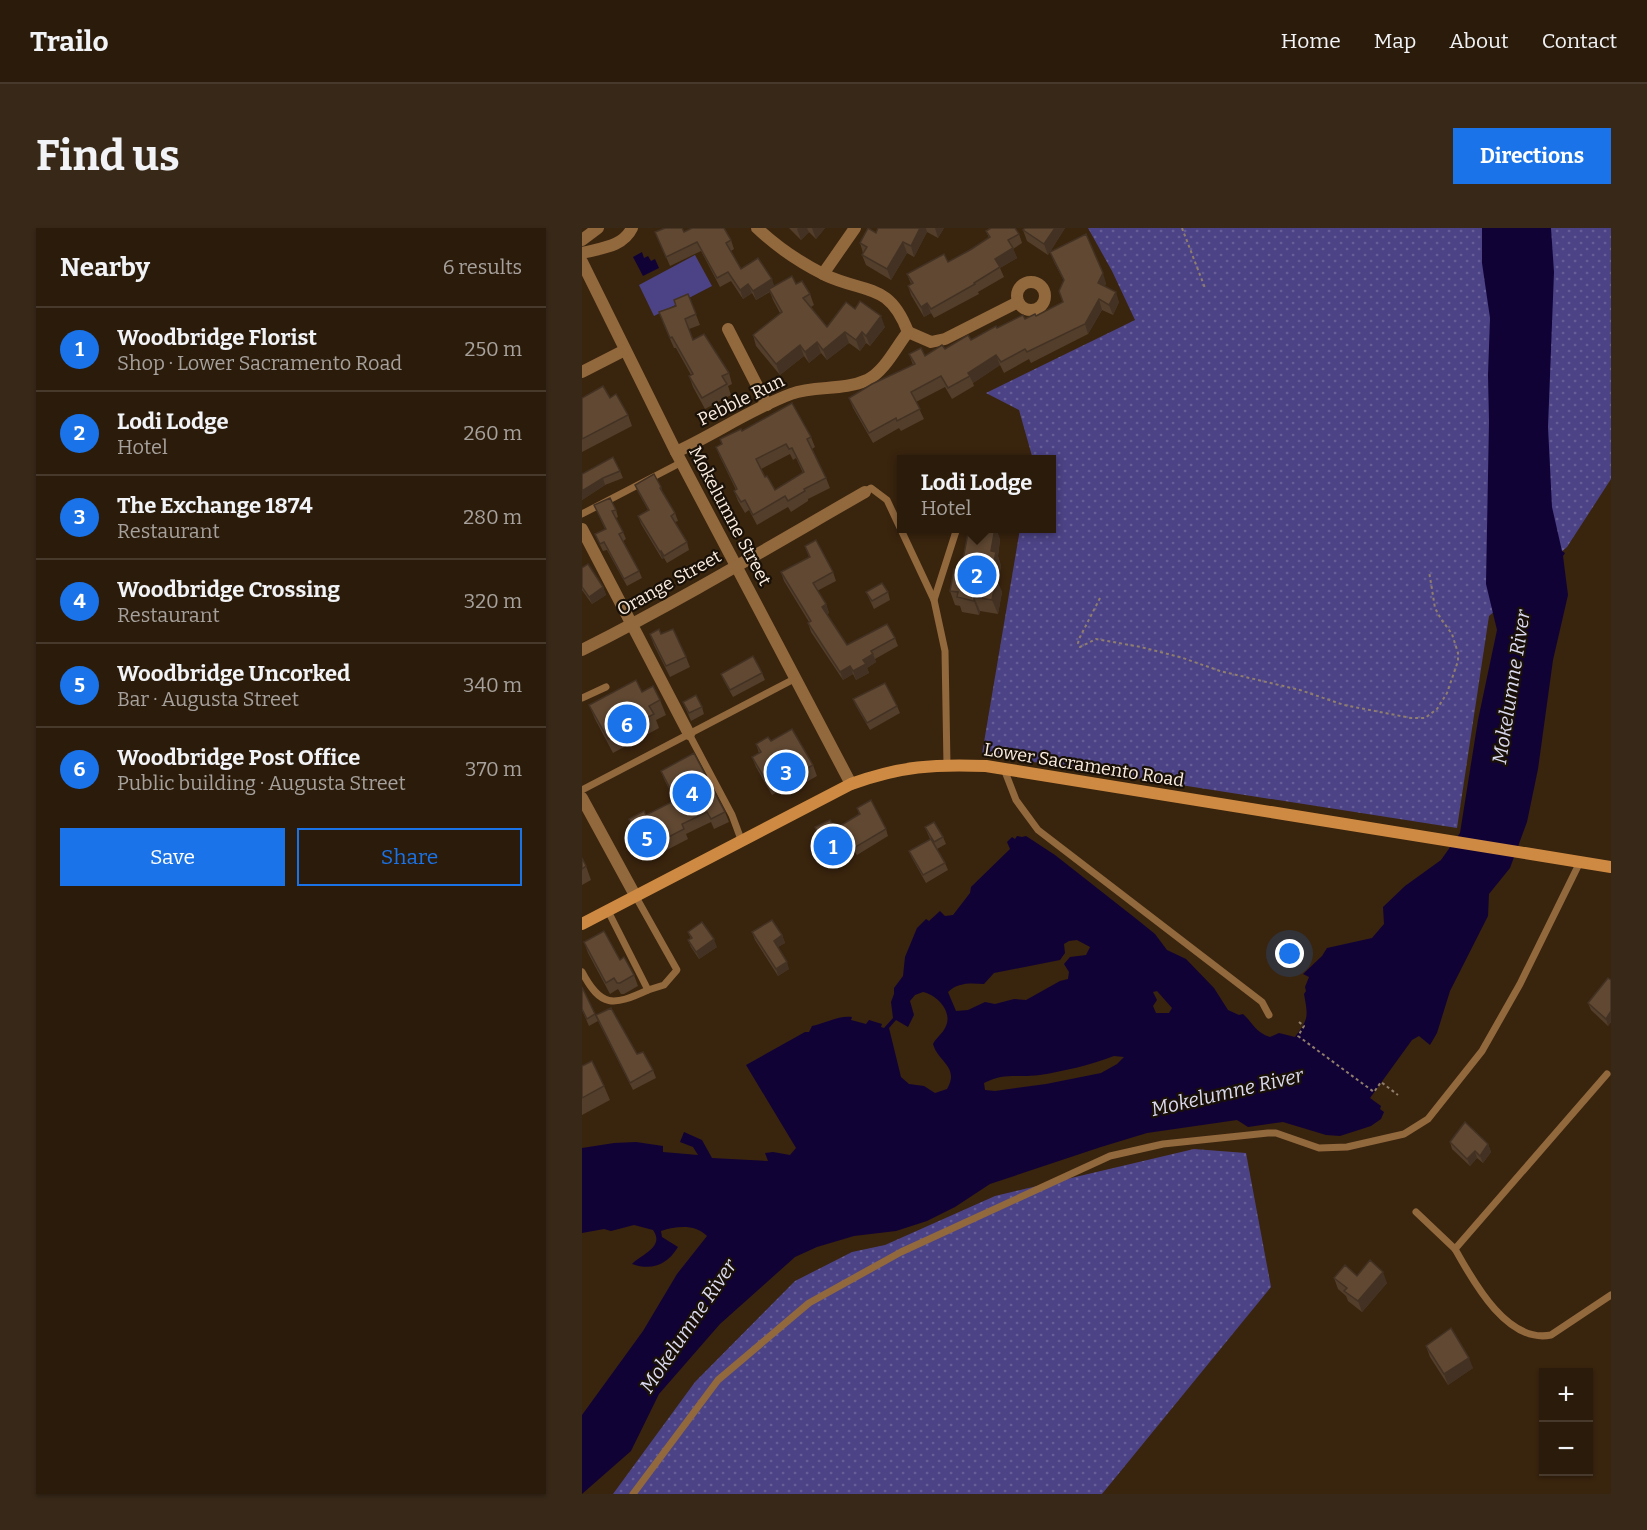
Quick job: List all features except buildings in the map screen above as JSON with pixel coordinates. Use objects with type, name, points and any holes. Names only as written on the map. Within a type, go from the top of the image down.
[{"type":"main road","name":"Lower Sacramento Road","points":[[582,924],[851,784],[905,768],[948,765],[986,766],[1611,867]]},
{"type":"street","points":[[582,240],[597,228]]},
{"type":"street","points":[[582,252],[611,246],[627,238],[632,228]]},
{"type":"street","points":[[757,228],[797,259],[823,274],[885,297],[897,308],[908,332],[931,342],[945,339],[1018,303]]},
{"type":"street","points":[[823,274],[855,228]]},
{"type":"street","name":"Mokelumne Street","points":[[582,262],[679,457],[851,784]]},
{"type":"street","points":[[728,329],[767,405]]},
{"type":"street","name":"Pebble Run","points":[[679,457],[790,394],[812,388],[849,385],[867,380],[880,370],[908,332]]},
{"type":"street","points":[[582,372],[625,351]]},
{"type":"street","name":"Orange Street","points":[[582,650],[737,566],[865,492]]},
{"type":"street","points":[[582,529],[689,734]]},
{"type":"street","points":[[582,798],[636,897]]},
{"type":"lane","points":[[582,514],[679,457]]},
{"type":"lane","points":[[865,492],[871,488],[887,500],[897,521]]},
{"type":"lane","points":[[934,600],[955,533]]},
{"type":"lane","points":[[903,534],[934,600],[945,651],[948,765]]},
{"type":"lane","points":[[582,790],[796,678]]},
{"type":"lane","points":[[582,698],[606,687]]},
{"type":"lane","points":[[689,734],[732,815],[742,842]]},
{"type":"lane","points":[[1004,769],[1016,800],[1038,830],[1262,1002],[1269,1015]]},
{"type":"lane","points":[[633,1494],[718,1380],[809,1304],[901,1252],[1110,1156],[1163,1144],[1268,1133],[1276,1133],[1319,1148],[1347,1147],[1404,1134],[1428,1119],[1482,1051],[1520,984],[1580,862]]},
{"type":"lane","points":[[582,972],[596,995],[620,1000],[664,985],[677,970],[636,897]]},
{"type":"lane","points":[[608,911],[648,990]]},
{"type":"lane","points":[[1455,1249],[1610,1074]]},
{"type":"lane","points":[[1416,1212],[1455,1249],[1471,1278],[1511,1327],[1520,1332],[1551,1335],[1611,1295]]},
{"type":"path","points":[[1182,228],[1205,288]]},
{"type":"path","points":[[1100,598],[1079,639],[1080,647],[1096,639],[1141,647],[1220,671],[1300,690],[1344,705],[1420,719],[1430,716],[1437,710],[1447,693],[1458,661],[1455,639],[1435,608],[1429,571]]},
{"type":"path","points":[[1299,1022],[1304,1026],[1298,1036],[1307,1043],[1374,1092],[1381,1082],[1398,1095]]},
{"type":"shaded area","points":[[1088,228],[1611,228],[1611,479],[1567,547],[1489,616],[1457,828],[982,754],[1019,533],[1056,533],[1056,455],[1032,455],[1019,410],[986,393],[1135,320],[1112,271]]},
{"type":"shaded area","points":[[695,255],[712,286],[654,316],[639,285]]},
{"type":"shaded area","points":[[1194,1149],[1246,1153],[1271,1287],[1102,1494],[613,1494],[695,1382],[795,1281],[852,1252],[885,1245],[995,1196]]},
{"type":"water","name":"Mokelumne River","points":[[1482,228],[1551,228],[1554,272],[1548,427],[1552,507],[1562,551],[1565,553],[1563,556],[1568,595],[1553,660],[1538,769],[1527,822],[1510,868],[1489,894],[1488,916],[1450,991],[1437,1033],[1430,1045],[1419,1036],[1412,1040],[1370,1098],[1381,1106],[1380,1109],[1384,1112],[1381,1119],[1371,1126],[1340,1136],[1326,1135],[1283,1122],[1248,1127],[1237,1120],[1147,1133],[990,1184],[955,1207],[927,1221],[896,1231],[854,1236],[817,1247],[795,1257],[720,1324],[659,1394],[631,1451],[582,1494],[582,1415],[643,1331],[677,1274],[707,1236],[697,1229],[686,1227],[661,1231],[662,1237],[678,1247],[664,1262],[646,1267],[632,1264],[654,1246],[656,1236],[653,1230],[634,1225],[611,1231],[604,1229],[582,1233],[582,1148],[636,1142],[663,1146],[663,1152],[698,1155],[693,1147],[680,1142],[684,1132],[702,1140],[712,1158],[768,1161],[765,1153],[790,1155],[796,1148],[746,1065],[805,1032],[809,1032],[812,1026],[837,1018],[852,1017],[851,1020],[866,1024],[869,1020],[882,1024],[881,1027],[884,1028],[893,1018],[891,1002],[894,988],[903,976],[905,957],[917,928],[926,919],[929,921],[940,911],[945,916],[953,915],[970,893],[971,887],[1010,849],[1007,842],[1012,837],[1015,839],[1017,836],[1026,836],[1055,855],[1155,934],[1167,950],[1186,959],[1214,988],[1228,1010],[1239,1015],[1243,1014],[1258,1030],[1270,1037],[1279,1033],[1295,1037],[1303,1026],[1307,1013],[1304,994],[1309,977],[1303,974],[1327,948],[1372,938],[1384,924],[1383,907],[1405,886],[1441,860],[1460,833],[1478,720],[1497,630],[1486,584],[1490,318],[1482,263]],"holes":[[[1077,940],[1090,947],[1086,955],[1070,957],[1064,964],[1069,972],[1068,979],[1026,1000],[1014,999],[995,1004],[985,1002],[968,1010],[956,1011],[948,992],[956,986],[984,984],[994,973],[1060,960],[1065,953],[1064,944]],[[1157,991],[1172,1008],[1169,1013],[1156,1013],[1153,1006],[1157,1000],[1153,992]],[[923,992],[928,994],[938,1000],[946,1010],[945,1028],[933,1044],[951,1075],[947,1089],[935,1093],[924,1086],[909,1084],[901,1077],[889,1028],[896,1020],[908,1027],[914,1015],[910,1001],[915,995]],[[1114,1056],[1124,1057],[1101,1073],[1046,1084],[995,1091],[985,1090],[984,1083],[998,1078],[1032,1076],[1077,1067]]]},
{"type":"water","points":[[642,252],[644,258],[648,256],[651,261],[655,259],[659,268],[643,276],[633,257]]},
{"type":"place","name":"Lodi Lodge","points":[[977,575]]},
{"type":"place","name":"Woodbridge Post Office","points":[[627,724]]},
{"type":"place","name":"The Exchange 1874","points":[[786,772]]},
{"type":"place","name":"Woodbridge Crossing","points":[[692,793]]},
{"type":"place","name":"Woodbridge Uncorked","points":[[647,838]]},
{"type":"place","name":"Woodbridge Florist","points":[[833,846]]}]
